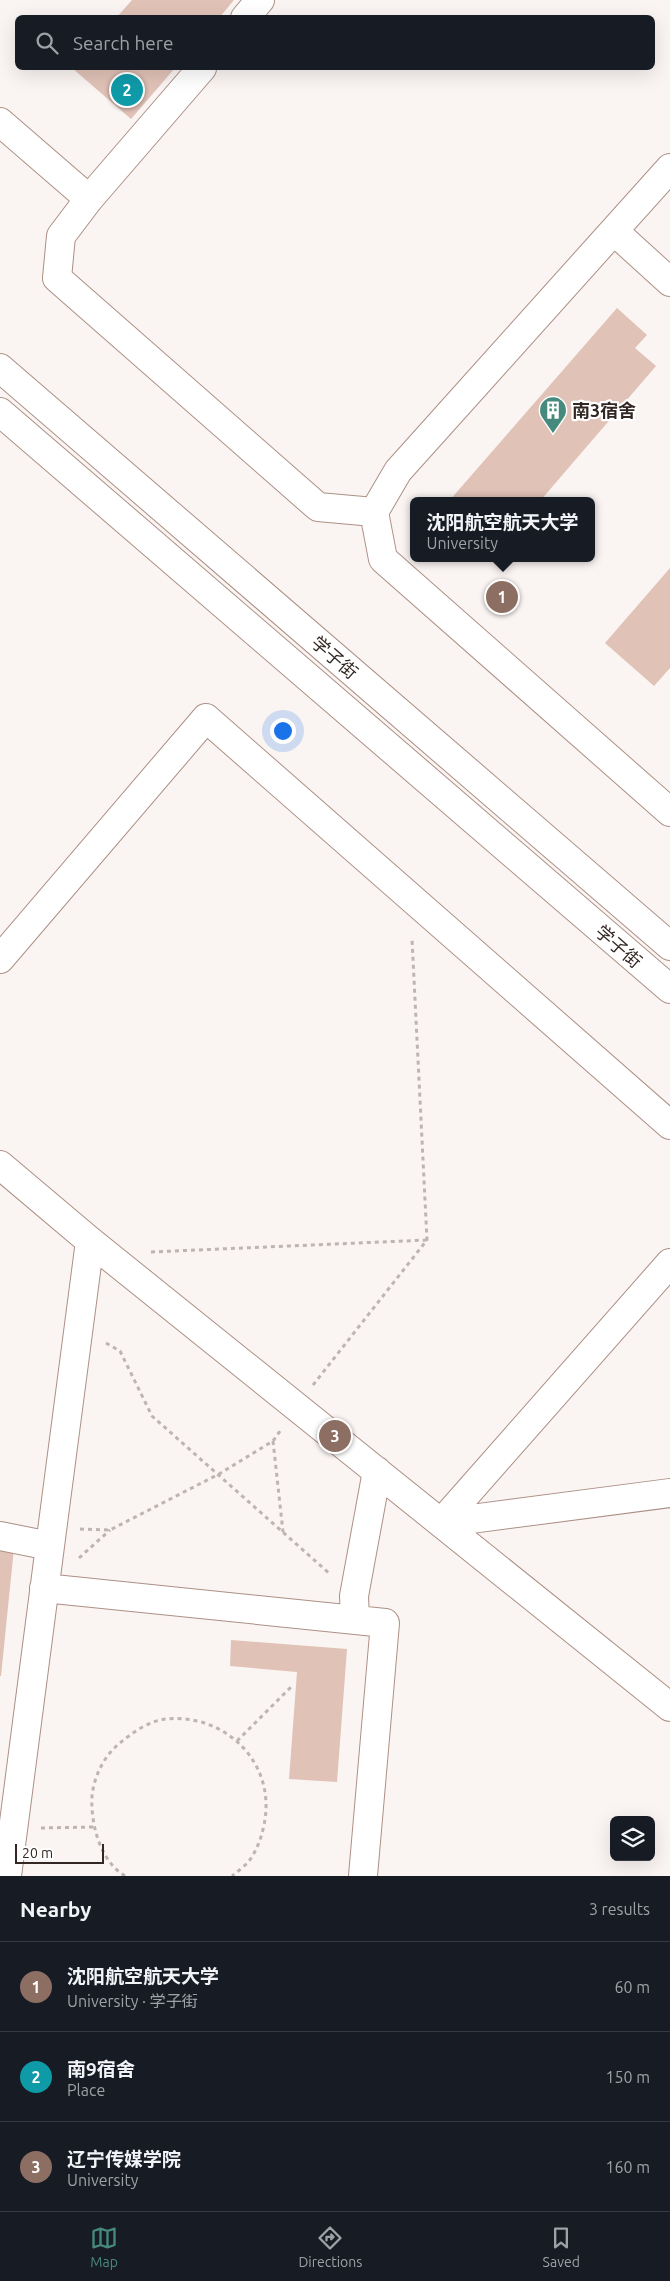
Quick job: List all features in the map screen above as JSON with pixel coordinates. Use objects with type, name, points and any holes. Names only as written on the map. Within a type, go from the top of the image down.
[{"type":"street","points":[[248,15],[260,0]]},
{"type":"street","points":[[200,70],[89,199],[61,236],[57,278],[318,507],[374,512]]},
{"type":"street","points":[[0,122],[89,199]]},
{"type":"street","points":[[670,168],[398,471],[374,512],[383,559],[670,812]]},
{"type":"street","points":[[614,231],[670,282]]},
{"type":"street","name":"学子街","points":[[0,368],[670,946]]},
{"type":"street","name":"学子街","points":[[0,412],[670,989]]},
{"type":"street","points":[[0,959],[206,718],[670,1126]]},
{"type":"street","points":[[0,1165],[98,1248],[670,1707]]},
{"type":"street","points":[[6,1876],[79,1328],[98,1248]]},
{"type":"street","points":[[441,1523],[670,1263]]},
{"type":"street","points":[[354,1608],[376,1471]]},
{"type":"street","points":[[441,1523],[670,1493]]},
{"type":"street","points":[[0,1536],[51,1537]]},
{"type":"street","points":[[44,1588],[354,1608],[385,1623],[363,1876]]},
{"type":"path","points":[[296,1407],[427,1240],[410,898]]},
{"type":"path","points":[[98,1248],[427,1240]]},
{"type":"path","points":[[79,1328],[120,1351],[152,1416],[283,1532],[354,1608]]},
{"type":"path","points":[[51,1537],[110,1530],[219,1474],[273,1441],[283,1532]]},
{"type":"path","points":[[237,1741],[292,1686]]},
{"type":"path","points":[[125,1876],[104,1853],[93,1827],[91,1799],[98,1772],[113,1748],[137,1729],[165,1719],[196,1720],[223,1730],[246,1749],[262,1775],[268,1804],[263,1834],[249,1860],[232,1876]]},
{"type":"path","points":[[13,1828],[93,1827]]},
{"type":"building","points":[[132,0],[234,0],[222,15],[119,15]]},
{"type":"building","points":[[74,70],[173,70],[131,119]]},
{"type":"building","name":"南3宿舍","points":[[617,308],[647,335],[635,348],[656,366],[543,497],[452,497]]},
{"type":"building","points":[[670,568],[670,668],[654,686],[605,643]]},
{"type":"building","points":[[0,1536],[15,1538],[1,1676],[0,1676]]},
{"type":"building","points":[[231,1640],[347,1649],[337,1782],[289,1779],[297,1672],[230,1666]]},
{"type":"place","name":"南9宿舍","points":[[127,90]]},
{"type":"place","name":"南3宿舍","points":[[553,434]]},
{"type":"place","name":"沈阳航空航天大学","points":[[502,597]]},
{"type":"place","name":"辽宁传媒学院","points":[[335,1436]]}]
